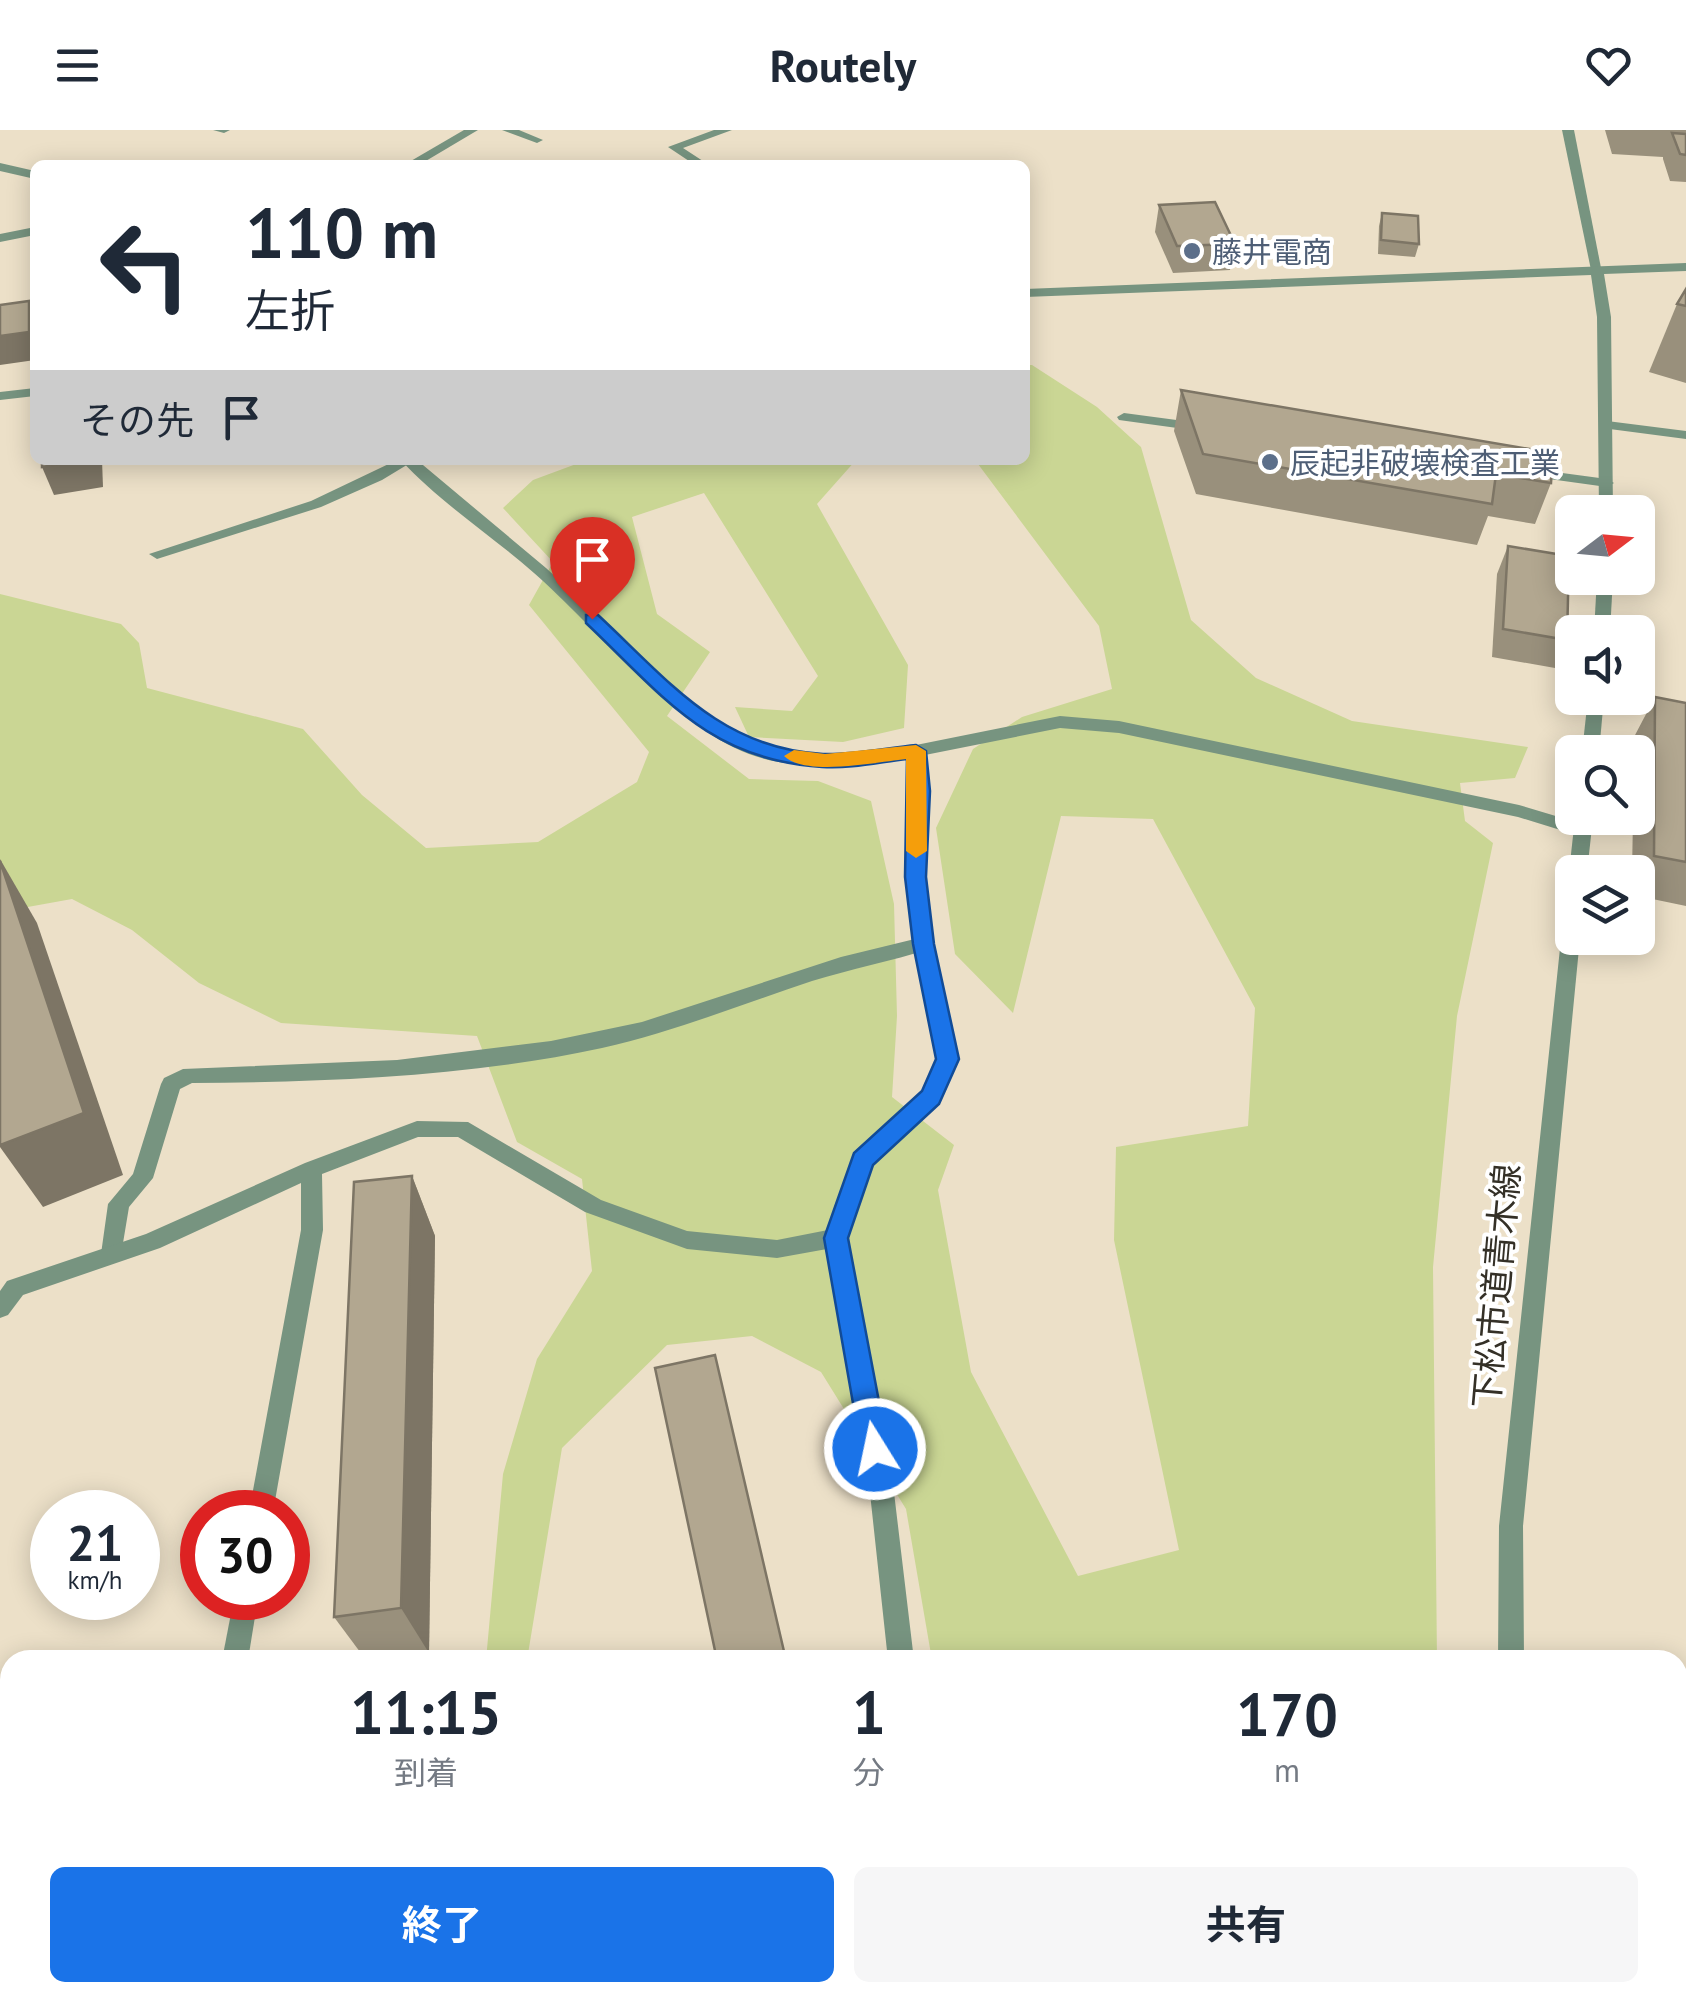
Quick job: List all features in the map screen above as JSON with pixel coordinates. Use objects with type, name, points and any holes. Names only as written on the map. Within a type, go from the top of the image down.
[{"type":"street","points":[[419,160],[472,130]]},
{"type":"street","points":[[508,130],[537,140]]},
{"type":"street","points":[[695,160],[674,147],[726,130]]},
{"type":"street","points":[[1568,130],[1604,317],[1607,495]]},
{"type":"street","points":[[0,167],[30,173]]},
{"type":"street","points":[[0,238],[30,232]]},
{"type":"street","points":[[1030,294],[1686,266]]},
{"type":"street","points":[[0,396],[30,393]]},
{"type":"street","points":[[1124,417],[1221,430]]},
{"type":"street","points":[[1607,425],[1686,435]]},
{"type":"street","points":[[157,554],[288,518],[350,493],[399,465]]},
{"type":"street","points":[[414,465],[541,571],[694,715],[729,739],[759,751],[825,761],[916,751],[1060,722],[1119,727],[1555,818]]},
{"type":"street","points":[[1510,470],[1607,483]]},
{"type":"street","points":[[900,1650],[881,1484],[836,1238],[862,1160],[930,1097],[948,1059],[923,944],[916,877],[920,791],[916,751]]},
{"type":"street","points":[[112,1254],[119,1204],[142,1178],[170,1084],[190,1074],[476,1058],[600,1040],[694,1016],[813,972],[923,944]]},
{"type":"street","name":"下松市道青木線","points":[[1511,1650],[1511,1526],[1568,955]]},
{"type":"street","points":[[0,1308],[15,1288],[152,1241],[312,1168],[418,1129],[461,1128],[593,1206],[687,1240],[777,1249],[836,1238]]},
{"type":"street","points":[[265,1490],[312,1230],[312,1168]]},
{"type":"street","points":[[237,1650],[242,1620]]},
{"type":"green space","points":[[1030,365],[1097,407],[1141,447],[1191,620],[1256,678],[1352,721],[1528,747],[1515,778],[1460,783],[1465,821],[1493,843],[1457,1016],[1433,1267],[1437,1650],[930,1650],[906,1509],[821,1372],[752,1336],[667,1345],[562,1448],[529,1650],[487,1650],[503,1474],[537,1359],[592,1271],[582,1179],[517,1142],[477,1036],[281,1023],[199,983],[132,930],[72,899],[0,912],[0,594],[121,624],[139,643],[147,688],[303,729],[362,795],[426,848],[538,842],[637,782],[649,752],[529,605],[553,562],[503,508],[533,480],[574,465],[852,465],[817,504],[908,665],[904,728],[843,742],[749,737],[735,707],[792,711],[818,676],[704,493],[632,517],[657,614],[710,652],[667,716],[749,779],[818,781],[871,801],[894,904],[897,1016],[892,1097],[954,1145],[938,1190],[971,1372],[1078,1576],[1179,1550],[1114,1240],[1116,1147],[1248,1126],[1255,1008],[1153,819],[1061,816],[1013,1013],[955,954],[936,828],[973,749],[1022,717],[1112,689],[1099,626],[979,465],[1030,465]]},
{"type":"building","points":[[1672,133],[1686,134],[1686,155],[1680,154]]},
{"type":"building","points":[[1215,202],[1235,244],[1177,246],[1159,205]]},
{"type":"building","points":[[1382,213],[1418,216],[1419,244],[1381,240]]},
{"type":"building","points":[[1686,289],[1686,306],[1677,304]]},
{"type":"building","points":[[29,301],[29,332],[0,336],[0,305]]},
{"type":"building","points":[[1181,390],[1553,453],[1551,483],[1496,474],[1492,504],[1203,454]]},
{"type":"building","points":[[1508,546],[1555,554],[1555,595],[1568,595],[1568,615],[1555,615],[1555,638],[1503,629]]},
{"type":"building","points":[[1655,697],[1686,703],[1686,862],[1654,855]]},
{"type":"building","points":[[0,861],[84,1113],[0,1145]]},
{"type":"building","points":[[412,1176],[401,1608],[334,1617],[354,1182]]},
{"type":"building","points":[[715,1355],[784,1650],[715,1650],[655,1368]]},
{"type":"slow traffic","points":[[794,756],[825,761],[916,751],[920,791],[916,851]]},
{"type":"place","name":"藤井電商","points":[[1192,251]]},
{"type":"place","name":"辰起非破壊検査工業","points":[[1270,462]]},
{"type":"route","points":[[592,619],[694,715],[729,739],[759,751],[825,761],[916,751],[920,791],[916,877],[923,944],[948,1059],[930,1097],[862,1160],[836,1238],[875,1449]]}]
